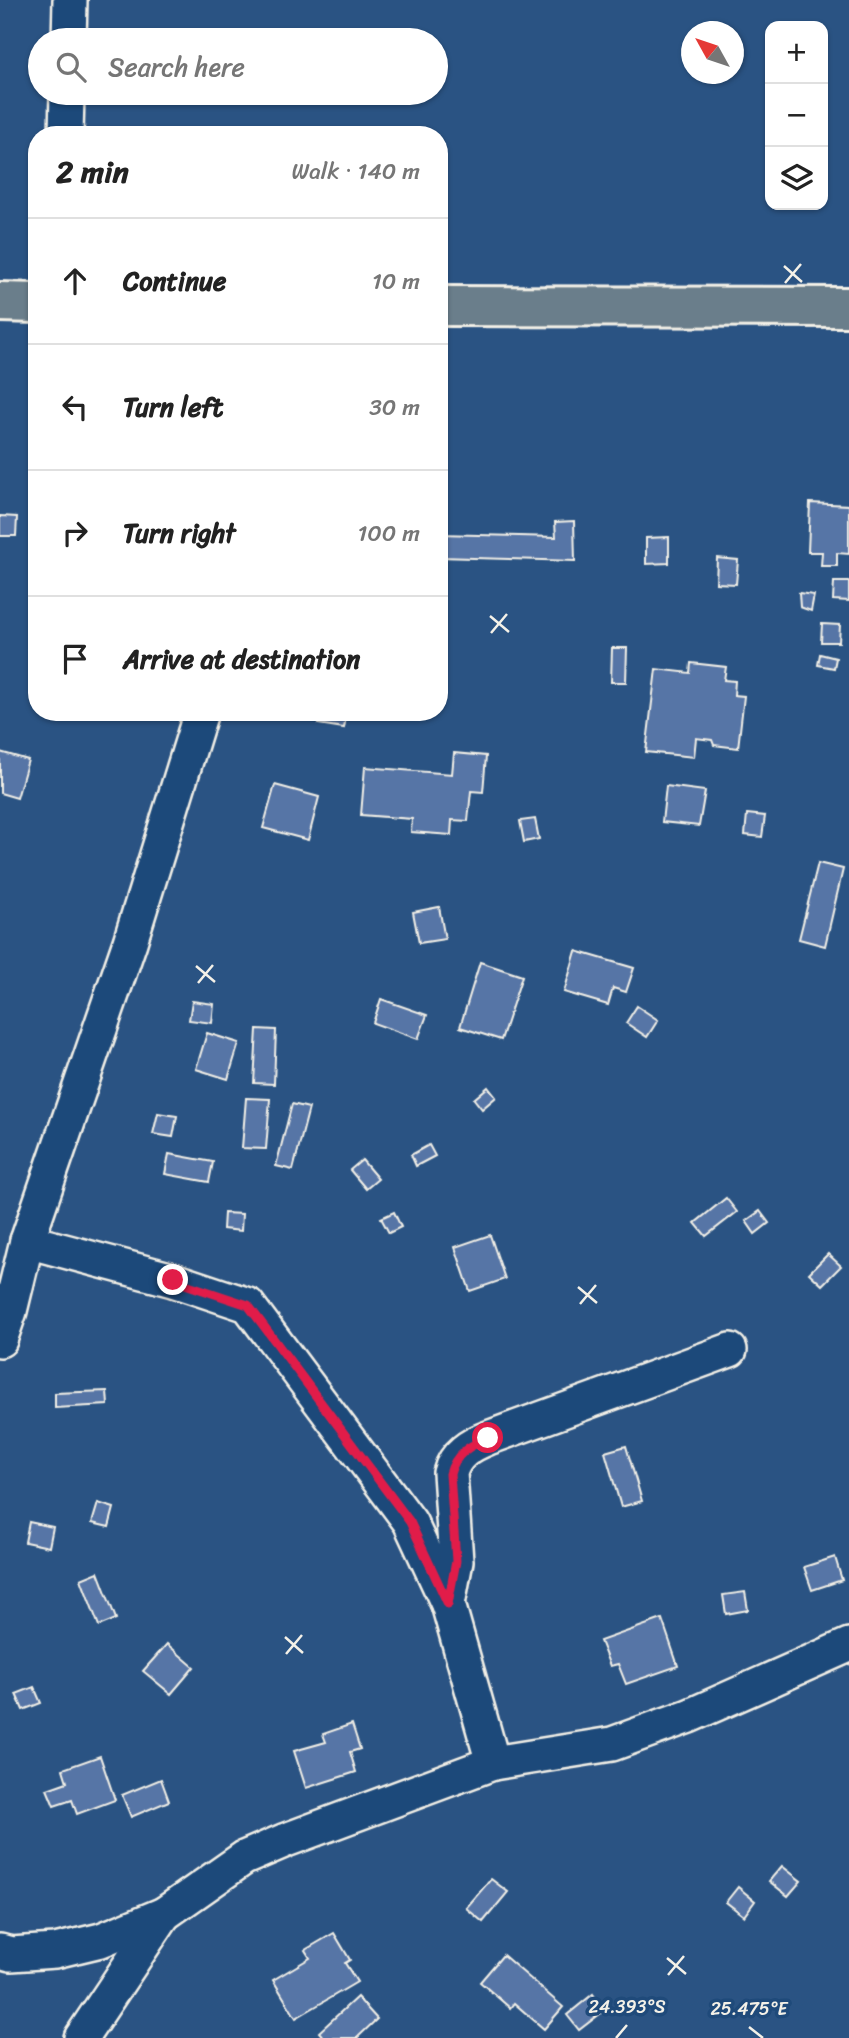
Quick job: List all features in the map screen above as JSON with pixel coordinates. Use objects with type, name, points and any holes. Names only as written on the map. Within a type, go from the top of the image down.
[{"type":"main road","points":[[0,302],[28,303]]},
{"type":"main road","points":[[448,306],[849,307]]},
{"type":"street","points":[[69,28],[70,0]]},
{"type":"street","points":[[66,126],[67,105]]},
{"type":"street","points":[[3,1320],[27,1241],[130,943],[198,721]]},
{"type":"street","points":[[27,1241],[173,1280],[248,1305],[410,1522],[448,1604],[494,1763]]},
{"type":"street","points":[[448,1604],[456,1561],[450,1474],[453,1462],[460,1454],[473,1444],[488,1438],[730,1350]]},
{"type":"street","points":[[0,1951],[11,1954],[55,1951],[101,1940],[164,1914],[244,1858],[494,1763],[612,1744],[689,1716],[849,1645]]},
{"type":"street","points":[[81,2038],[164,1914]]},
{"type":"building","points":[[810,503],[849,505],[849,554],[837,553],[837,566],[821,566],[822,552],[808,552]]},
{"type":"building","points":[[0,516],[17,517],[16,536],[0,536]]},
{"type":"building","points":[[574,521],[575,561],[448,557],[448,534],[556,537],[555,522]]},
{"type":"building","points":[[669,537],[669,563],[646,564],[646,538]]},
{"type":"building","points":[[717,558],[738,560],[736,584],[716,583]]},
{"type":"building","points":[[834,582],[849,582],[849,601],[833,600]]},
{"type":"building","points":[[799,593],[814,595],[811,611],[800,607]]},
{"type":"building","points":[[822,624],[840,625],[839,642],[821,642]]},
{"type":"building","points":[[612,648],[627,648],[626,682],[611,682]]},
{"type":"building","points":[[820,654],[836,658],[834,668],[818,665]]},
{"type":"building","points":[[691,663],[726,667],[724,680],[735,681],[734,695],[744,696],[738,748],[714,745],[712,740],[696,738],[694,757],[646,752],[656,669],[690,673]]},
{"type":"building","points":[[319,721],[345,721],[344,728],[318,724]]},
{"type":"building","points":[[0,752],[28,760],[17,798],[0,793]]},
{"type":"building","points":[[454,753],[486,756],[483,792],[471,791],[468,821],[452,820],[451,835],[411,832],[412,819],[361,815],[365,767],[452,774]]},
{"type":"building","points":[[275,785],[319,797],[308,840],[263,828]]},
{"type":"building","points":[[666,786],[705,791],[699,826],[662,822]]},
{"type":"building","points":[[747,814],[765,816],[762,837],[745,835]]},
{"type":"building","points":[[535,819],[539,839],[524,842],[520,821]]},
{"type":"building","points":[[818,863],[843,869],[825,946],[799,939]]},
{"type":"building","points":[[439,907],[445,939],[419,943],[413,912]]},
{"type":"building","points":[[576,951],[634,968],[626,992],[613,988],[608,1005],[564,992]]},
{"type":"building","points":[[480,962],[522,976],[501,1040],[460,1027]]},
{"type":"building","points":[[381,999],[427,1015],[418,1039],[373,1023]]},
{"type":"building","points":[[192,1001],[214,1004],[212,1023],[189,1020]]},
{"type":"building","points":[[637,1006],[658,1020],[647,1037],[626,1023]]},
{"type":"building","points":[[257,1029],[276,1030],[274,1084],[254,1083]]},
{"type":"building","points":[[207,1033],[239,1043],[228,1079],[196,1069]]},
{"type":"building","points":[[488,1087],[496,1097],[482,1109],[474,1099]]},
{"type":"building","points":[[246,1098],[270,1099],[266,1149],[242,1148]]},
{"type":"building","points":[[292,1104],[309,1108],[293,1170],[276,1166]]},
{"type":"building","points":[[158,1113],[177,1116],[173,1137],[153,1134]]},
{"type":"building","points":[[429,1145],[435,1156],[416,1166],[411,1155]]},
{"type":"building","points":[[169,1154],[213,1162],[209,1182],[165,1174]]},
{"type":"building","points":[[362,1160],[378,1179],[366,1189],[350,1170]]},
{"type":"building","points":[[726,1198],[737,1212],[706,1236],[695,1223]]},
{"type":"building","points":[[760,1211],[769,1223],[755,1234],[746,1221]]},
{"type":"building","points":[[394,1212],[401,1227],[389,1233],[381,1218]]},
{"type":"building","points":[[224,1213],[242,1214],[241,1231],[223,1229]]},
{"type":"building","points":[[490,1235],[505,1279],[470,1291],[455,1247]]},
{"type":"building","points":[[828,1254],[841,1266],[822,1285],[809,1273]]},
{"type":"building","points":[[107,1391],[108,1405],[55,1408],[55,1393]]},
{"type":"building","points":[[626,1446],[642,1501],[621,1507],[605,1452]]},
{"type":"building","points":[[98,1503],[114,1508],[109,1527],[92,1523]]},
{"type":"building","points":[[29,1522],[53,1527],[49,1547],[25,1542]]},
{"type":"building","points":[[835,1557],[842,1580],[812,1590],[804,1567]]},
{"type":"building","points":[[98,1572],[116,1619],[99,1626],[81,1579]]},
{"type":"building","points":[[745,1592],[748,1610],[726,1614],[723,1595]]},
{"type":"building","points":[[662,1619],[678,1666],[626,1684],[618,1664],[610,1666],[600,1641]]},
{"type":"building","points":[[167,1644],[194,1667],[171,1694],[143,1671]]},
{"type":"building","points":[[34,1687],[41,1703],[23,1710],[16,1694]]},
{"type":"building","points":[[352,1724],[360,1749],[350,1752],[356,1772],[306,1788],[294,1751],[326,1742],[323,1734]]},
{"type":"building","points":[[100,1756],[115,1800],[77,1814],[72,1800],[54,1806],[47,1789],[67,1782],[63,1769]]},
{"type":"building","points":[[161,1779],[169,1801],[131,1817],[122,1795]]},
{"type":"building","points":[[782,1866],[801,1881],[788,1896],[769,1881]]},
{"type":"building","points":[[491,1879],[508,1892],[483,1922],[466,1908]]},
{"type":"building","points":[[738,1887],[755,1901],[744,1916],[726,1902]]},
{"type":"building","points":[[334,1933],[350,1960],[345,1963],[357,1982],[296,2018],[273,1980],[310,1958],[305,1950]]},
{"type":"building","points":[[503,1955],[563,2007],[544,2029],[514,2003],[510,2008],[480,1982]]},
{"type":"building","points":[[593,1994],[605,2010],[579,2030],[567,2015]]},
{"type":"building","points":[[357,1997],[377,2019],[357,2038],[324,2038],[319,2032]]},
{"type":"route","points":[[173,1280],[248,1305],[410,1522],[448,1604],[456,1561],[450,1474],[453,1462],[460,1454],[473,1444],[488,1438]]}]
